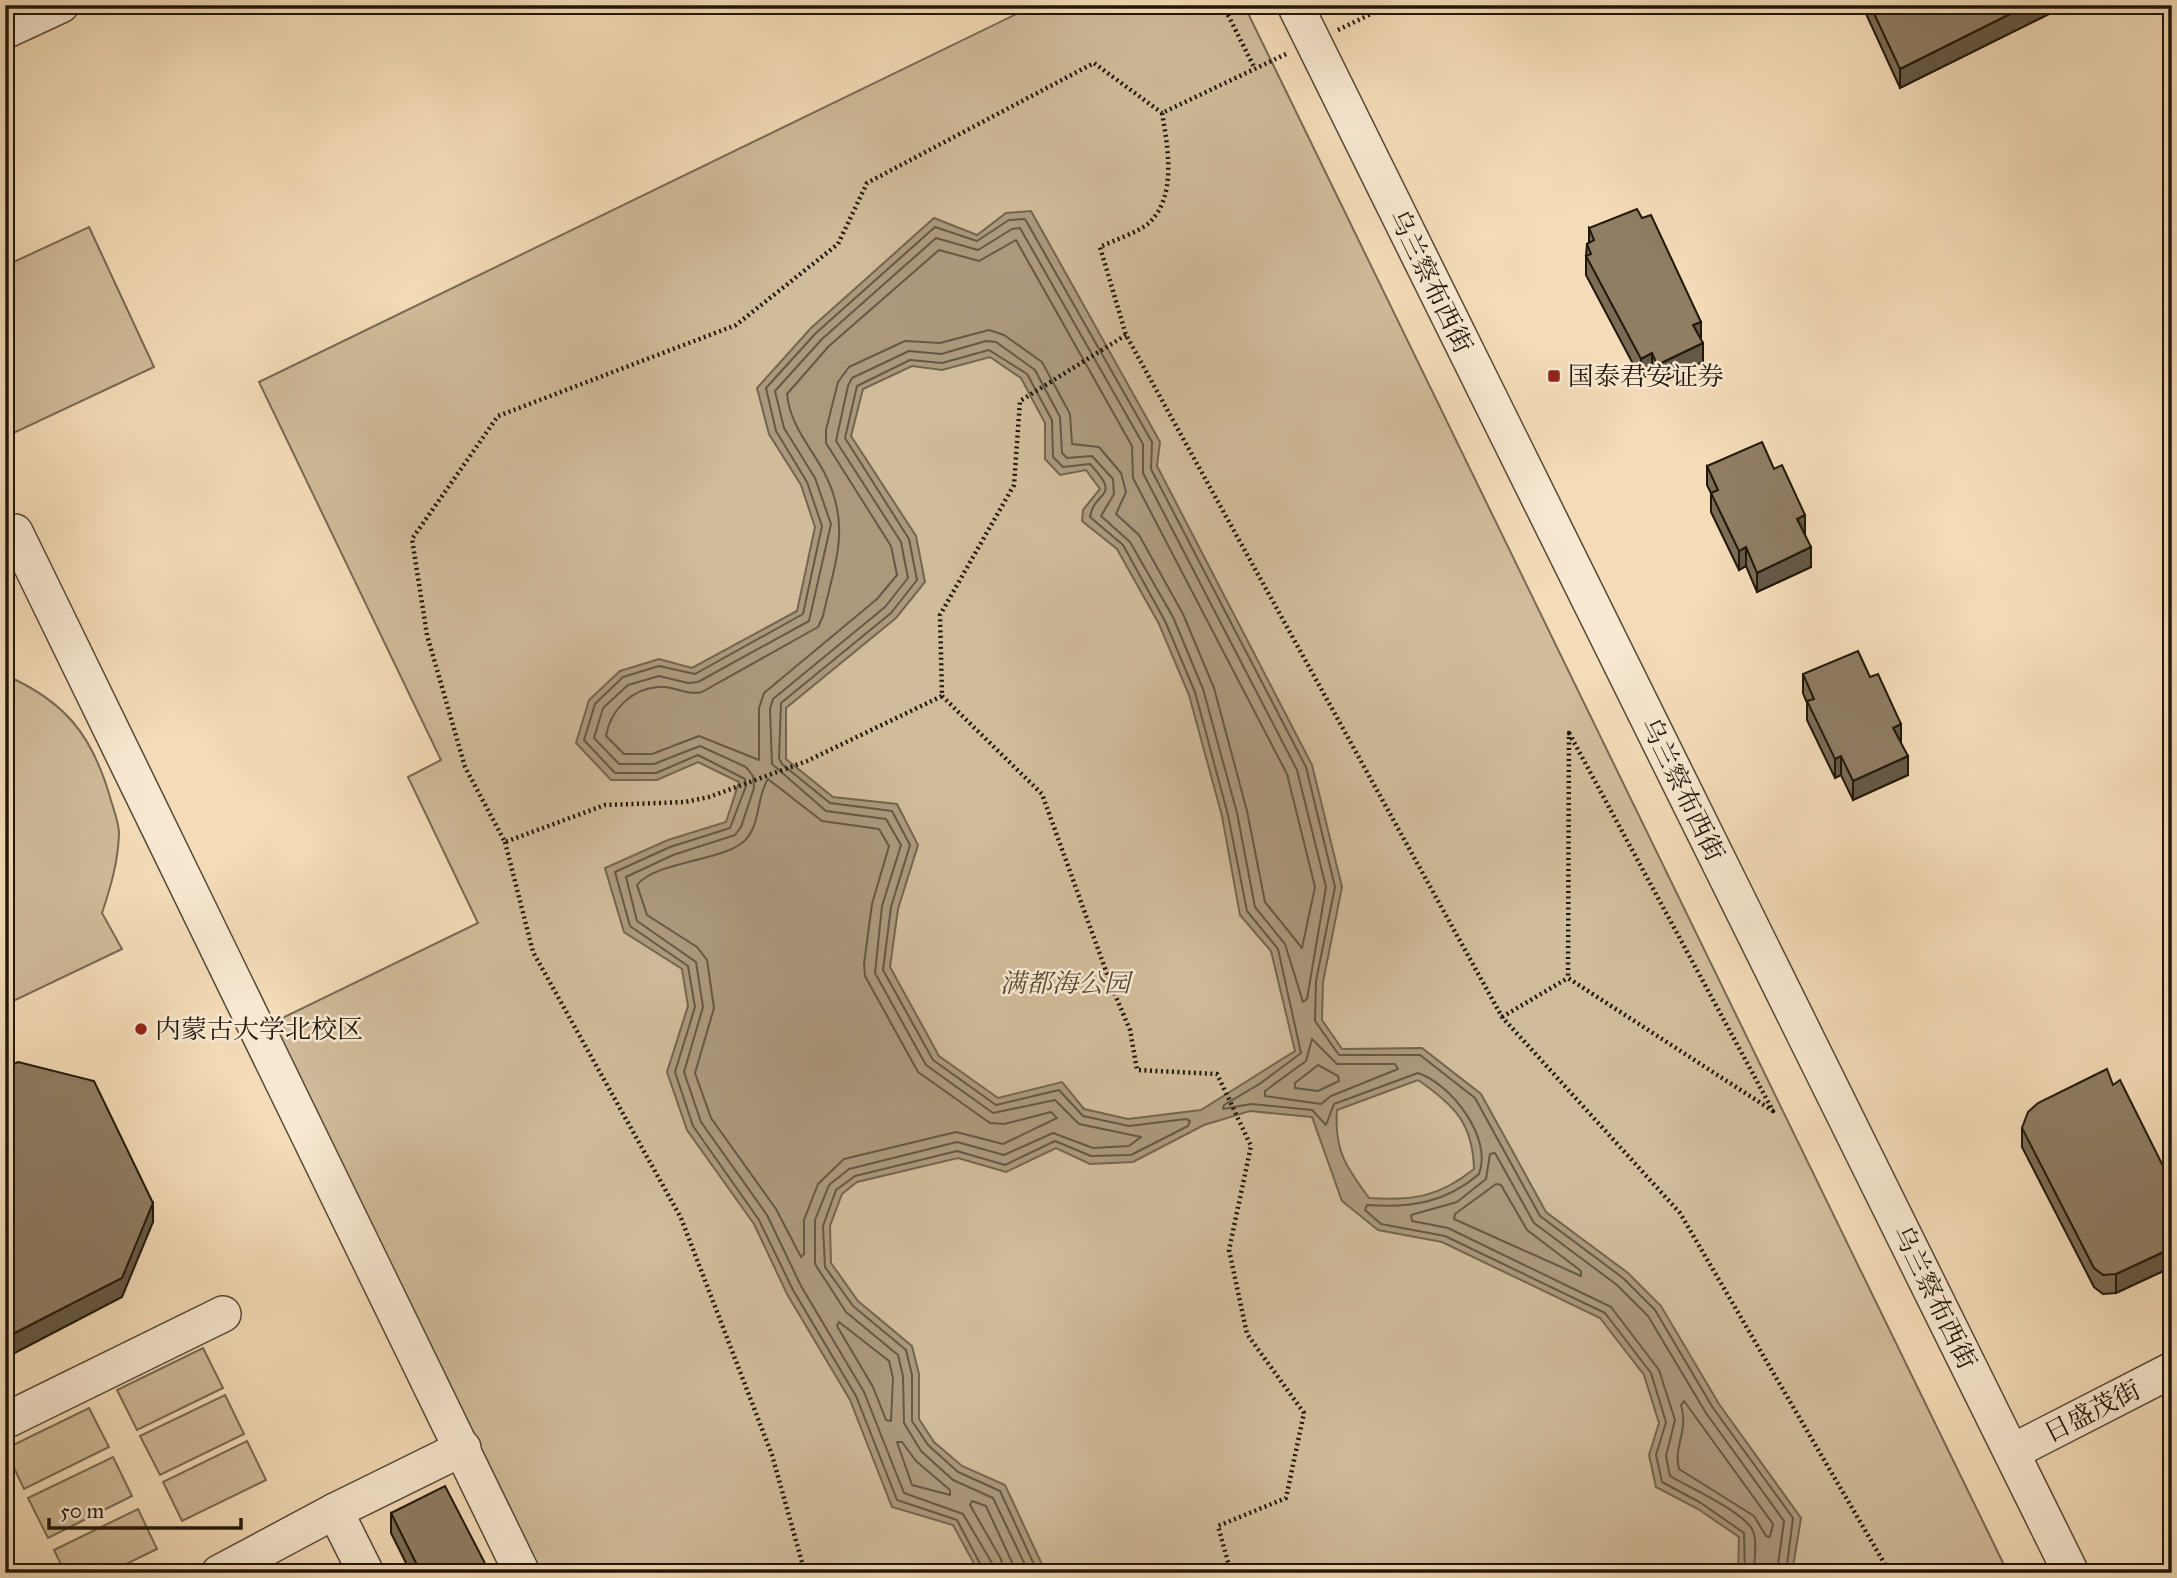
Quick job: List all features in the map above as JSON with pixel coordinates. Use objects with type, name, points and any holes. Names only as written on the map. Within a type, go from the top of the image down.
[{"type":"street","points":[[5,31],[61,5]]},
{"type":"street","name":"乌兰察布西街","points":[[1295,5],[2071,1573]]},
{"type":"street","points":[[5,537],[16,532],[522,1573]]},
{"type":"street","points":[[5,1421],[223,1314]]},
{"type":"street","name":"日盛茂街","points":[[2012,1452],[2172,1370]]},
{"type":"street","points":[[219,1573],[335,1511],[463,1448]]},
{"type":"street","points":[[335,1511],[366,1573]]},
{"type":"path","points":[[1162,113],[1255,69],[1223,5]]},
{"type":"path","points":[[805,1573],[772,1455],[681,1218],[533,952],[505,842],[465,767],[427,635],[412,539],[498,416],[736,325],[838,244],[867,183],[1094,63],[1162,113],[1169,153],[1165,196],[1148,223],[1100,247],[1126,335],[1502,1017],[1680,1213],[1890,1573]]},
{"type":"path","points":[[1126,335],[1020,401],[1014,485],[940,615],[942,696],[1042,794],[1130,1030],[1137,1070],[1217,1074],[1251,1146],[1229,1250],[1247,1335],[1304,1413],[1286,1498],[1218,1526],[1231,1573]]},
{"type":"path","points":[[505,842],[605,805],[685,802],[709,797],[807,761],[942,696]]},
{"type":"path","points":[[1569,733],[1773,1111],[1568,978],[1569,733]]},
{"type":"path","points":[[1502,1017],[1568,978]]},
{"type":"green space","name":"满都海公园","points":[[1035,5],[1244,5],[2008,1573],[538,1573],[272,1023],[478,923],[408,777],[441,760],[259,382]]},
{"type":"green space","points":[[89,227],[154,367],[5,437],[5,266]]},
{"type":"green space","points":[[5,675],[44,696],[73,722],[85,738],[103,775],[119,834],[114,874],[102,913],[122,949],[5,1005]]},
{"type":"green space","points":[[203,1348],[223,1388],[137,1430],[117,1390]]},
{"type":"green space","points":[[225,1395],[244,1434],[160,1475],[140,1436]]},
{"type":"green space","points":[[89,1408],[109,1447],[24,1489],[5,1449]]},
{"type":"green space","points":[[247,1441],[266,1480],[182,1521],[163,1482]]},
{"type":"green space","points":[[113,1457],[132,1496],[48,1538],[28,1498]]},
{"type":"green space","points":[[138,1509],[157,1549],[108,1573],[65,1573],[54,1550]]},
{"type":"water","points":[[1031,211],[1160,442],[1157,466],[1312,765],[1342,887],[1323,982],[1322,1020],[1342,1049],[1422,1048],[1481,1094],[1546,1212],[1628,1273],[1661,1306],[1719,1404],[1801,1518],[1792,1573],[1738,1573],[1739,1537],[1698,1509],[1656,1487],[1649,1455],[1659,1423],[1644,1375],[1600,1318],[1442,1242],[1378,1230],[1342,1201],[1312,1117],[1250,1111],[1204,1125],[1133,1162],[1090,1164],[1056,1148],[1006,1172],[958,1158],[857,1182],[842,1194],[830,1226],[831,1263],[858,1301],[912,1346],[919,1374],[919,1419],[934,1442],[962,1466],[1005,1485],[1046,1573],[979,1573],[953,1525],[892,1507],[850,1400],[787,1294],[754,1224],[687,1130],[667,1072],[688,1006],[682,969],[624,932],[605,868],[668,840],[726,822],[739,782],[698,762],[657,780],[611,780],[576,743],[589,700],[620,671],[659,659],[692,668],[797,611],[815,527],[801,485],[769,434],[757,388],[811,328],[934,218],[977,235],[1006,213]],"holes":[[[990,357],[1021,378],[1045,423],[1045,459],[1060,475],[1086,470],[1100,489],[1083,510],[1082,521],[1117,549],[1159,624],[1189,695],[1222,816],[1240,915],[1271,951],[1295,1051],[1201,1110],[1128,1119],[1084,1109],[1062,1082],[998,1098],[939,1056],[890,967],[898,909],[918,845],[897,804],[833,797],[786,759],[786,708],[896,618],[925,582],[916,536],[851,436],[863,389],[912,366],[942,370]],[[1418,1080],[1442,1098],[1459,1117],[1470,1139],[1474,1169],[1449,1186],[1425,1195],[1399,1199],[1369,1198],[1343,1157],[1338,1136],[1337,1110]]]},
{"type":"building","points":[[1870,5],[2028,5],[1900,69]]},
{"type":"building","points":[[1637,209],[1642,218],[1651,215],[1701,322],[1693,325],[1703,343],[1657,365],[1652,353],[1641,359],[1586,256],[1591,254],[1587,244],[1594,240],[1589,228]]},
{"type":"building","points":[[1762,442],[1774,469],[1782,465],[1805,515],[1797,519],[1811,547],[1757,573],[1746,547],[1739,551],[1711,493],[1718,490],[1707,466]]},
{"type":"building","points":[[1858,651],[1870,677],[1878,674],[1901,724],[1893,728],[1908,756],[1853,781],[1841,756],[1835,759],[1807,701],[1814,699],[1803,674]]},
{"type":"building","points":[[18,1062],[94,1081],[153,1203],[122,1278],[5,1338],[5,1068]]},
{"type":"building","points":[[2107,1069],[2113,1085],[2120,1080],[2172,1184],[2172,1248],[2116,1274],[2103,1275],[2094,1268],[2022,1128],[2028,1112],[2038,1103]]},
{"type":"building","points":[[445,1486],[490,1573],[421,1573],[391,1513]]},
{"type":"place","name":"国泰君安证券","points":[[1554,376]]},
{"type":"place","name":"内蒙古大学北校区","points":[[141,1029]]}]
